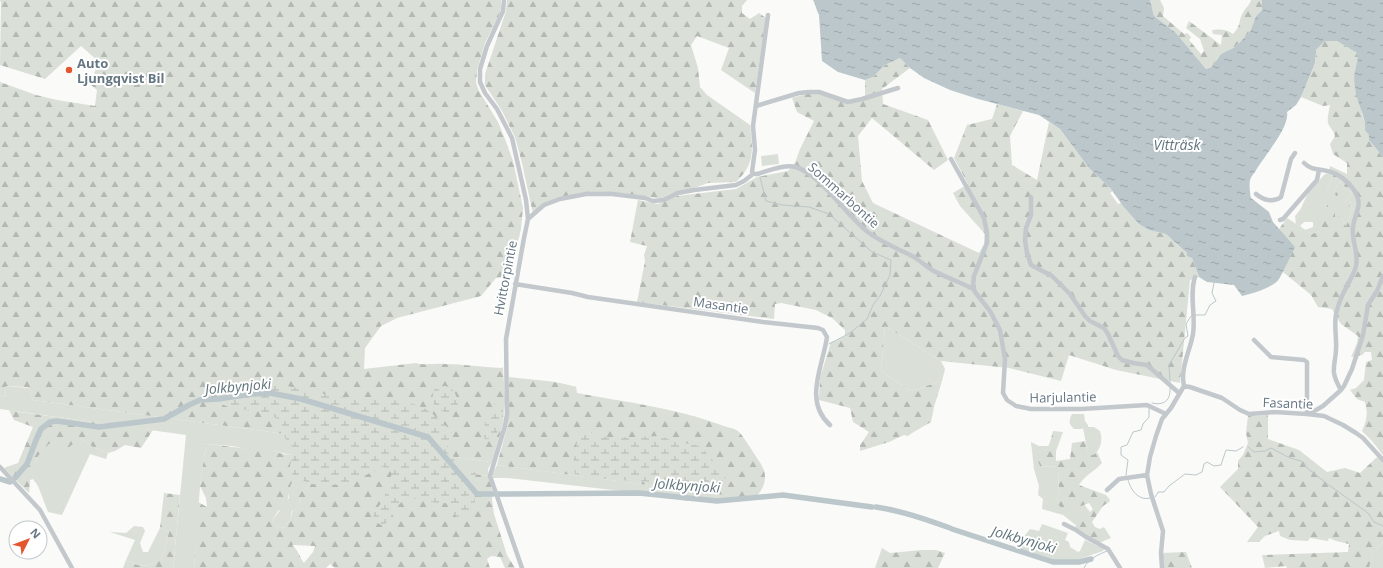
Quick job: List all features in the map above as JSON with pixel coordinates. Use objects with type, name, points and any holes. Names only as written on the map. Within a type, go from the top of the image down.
[{"type":"street","name":"Hvittorpintie","points":[[504,0],[503,11],[487,46],[480,69],[480,82],[485,93],[497,109],[512,138],[526,200],[528,219],[506,339],[507,414],[505,426],[490,476],[522,568]]},
{"type":"street","points":[[528,219],[544,205],[560,199],[586,194],[605,194],[645,198],[653,201],[664,200],[678,193],[736,185],[753,174],[751,169],[755,150],[752,126],[768,15]]},
{"type":"street","points":[[756,106],[809,92],[818,92],[848,102],[898,88]]},
{"type":"street","points":[[1256,194],[1271,200],[1276,200],[1283,195],[1291,159],[1295,153]]},
{"type":"street","points":[[951,159],[984,218],[987,233],[987,244],[974,276],[973,289]]},
{"type":"street","points":[[1304,164],[1313,169],[1329,171],[1336,174],[1353,189],[1360,202],[1354,220],[1353,234],[1356,249],[1356,264],[1354,273],[1335,315],[1336,350],[1334,372],[1341,390]]},
{"type":"street","name":"Sommarbontie","points":[[753,174],[781,168],[792,167],[799,169],[830,193],[867,231],[880,240],[916,258],[931,269],[973,289]]},
{"type":"street","points":[[1280,220],[1283,219],[1317,180],[1319,170]]},
{"type":"street","points":[[1031,197],[1030,215],[1026,228],[1025,240],[1031,265],[1052,276],[1070,294],[1090,321],[1104,328],[1118,356],[1122,360],[1147,365],[1179,393]]},
{"type":"street","points":[[1254,340],[1271,357],[1304,360],[1307,362],[1308,414],[1324,406],[1344,386],[1352,369],[1366,325],[1368,304],[1377,291],[1383,276]]},
{"type":"street","points":[[1162,568],[1161,553],[1163,530],[1150,494],[1147,475],[1156,436],[1166,414],[1184,386],[1184,364],[1193,332],[1193,293],[1195,277]]},
{"type":"street","name":"Masantie","points":[[515,284],[572,293],[588,298],[818,328],[823,330],[827,337],[816,386],[816,400],[823,419],[830,425]]},
{"type":"street","name":"Harjulantie","points":[[973,289],[990,311],[1000,330],[1005,359],[1004,393],[1007,400],[1012,404],[1031,409],[1081,409],[1147,405],[1166,414]]},
{"type":"street","name":"Fasantie","points":[[1184,386],[1222,398],[1249,414],[1274,412],[1324,416],[1343,424],[1363,438],[1383,460]]},
{"type":"street","points":[[1324,406],[1324,416]]},
{"type":"street","points":[[0,467],[40,510],[72,568]]},
{"type":"street","points":[[1106,490],[1119,479],[1147,475]]},
{"type":"street","points":[[1064,524],[1076,530],[1086,538],[1108,549],[1120,568]]},
{"type":"green space","points":[[0,0],[501,0],[501,8],[498,17],[485,43],[477,70],[476,83],[479,91],[498,122],[505,139],[513,161],[523,208],[521,229],[509,277],[496,278],[481,296],[397,318],[381,326],[365,348],[364,369],[416,363],[503,367],[505,400],[503,424],[492,462],[33,400],[29,388],[26,387],[6,386],[6,397],[0,396],[0,82],[36,95],[95,106],[97,90],[91,85],[98,61],[81,46],[45,79],[0,65]]},
{"type":"green space","points":[[507,0],[747,0],[742,6],[742,13],[750,19],[759,13],[766,18],[755,93],[721,70],[729,48],[697,36],[691,45],[698,68],[700,87],[707,95],[750,125],[752,149],[750,163],[742,176],[736,182],[708,183],[664,199],[621,193],[560,197],[533,214],[515,137],[502,111],[485,85],[485,74],[506,11]]},
{"type":"green space","points":[[1150,0],[1160,0],[1164,8],[1163,16],[1184,34],[1187,33],[1191,37],[1189,40],[1201,54],[1204,51],[1200,39],[1186,28],[1189,21],[1221,45],[1222,35],[1213,34],[1212,30],[1223,30],[1233,34],[1238,28],[1242,14],[1251,0],[1262,0],[1262,10],[1256,16],[1250,32],[1235,47],[1221,54],[1212,67],[1206,69],[1176,33],[1154,16]]},
{"type":"green space","points":[[1325,41],[1337,41],[1357,53],[1359,58],[1355,70],[1362,114],[1369,135],[1369,140],[1383,157],[1383,455],[1362,431],[1366,416],[1365,402],[1357,399],[1350,390],[1356,388],[1364,380],[1366,362],[1372,360],[1371,352],[1365,352],[1362,355],[1351,357],[1357,343],[1358,336],[1341,324],[1332,309],[1318,307],[1311,295],[1283,272],[1294,247],[1279,229],[1287,218],[1312,234],[1319,231],[1320,220],[1325,216],[1327,205],[1333,200],[1334,202],[1332,208],[1335,212],[1335,218],[1338,218],[1340,213],[1346,226],[1353,208],[1352,206],[1349,207],[1351,201],[1349,199],[1341,204],[1339,208],[1336,205],[1344,197],[1352,195],[1349,191],[1336,196],[1335,193],[1346,188],[1340,182],[1332,193],[1329,194],[1327,190],[1333,176],[1329,174],[1330,166],[1347,174],[1347,163],[1333,154],[1330,144],[1335,136],[1328,123],[1330,105],[1323,106],[1301,97],[1315,63],[1316,50]]},
{"type":"green space","points":[[900,58],[910,68],[882,89],[883,104],[928,120],[948,160],[934,170],[872,118],[858,136],[862,181],[873,203],[979,253],[984,244],[985,234],[960,206],[953,193],[968,184],[954,158],[967,125],[992,119],[997,104],[1023,111],[1010,136],[1012,165],[1037,180],[1049,122],[1060,129],[1089,168],[1113,191],[1110,193],[1118,204],[1121,203],[1139,224],[1149,230],[1166,234],[1192,258],[1199,277],[1190,280],[1180,383],[1116,370],[1069,355],[1061,381],[1009,368],[941,361],[885,326],[881,371],[911,391],[942,381],[931,422],[908,436],[904,435],[889,442],[860,451],[860,445],[869,432],[853,422],[850,408],[819,400],[820,378],[831,342],[845,336],[845,330],[832,318],[816,310],[781,303],[775,304],[774,319],[637,302],[645,261],[644,255],[647,246],[630,242],[638,200],[658,204],[677,196],[736,189],[757,177],[788,171],[795,163],[800,149],[814,121],[797,112],[792,98],[806,94],[818,94],[848,103],[865,100],[865,80],[873,77],[885,65]]},
{"type":"green space","points":[[778,154],[779,164],[762,166],[761,156]]},
{"type":"green space","points":[[1325,174],[1333,176],[1327,190],[1332,193],[1340,182],[1346,188],[1336,193],[1349,191],[1352,195],[1341,204],[1349,199],[1351,200],[1350,207],[1353,206],[1353,208],[1346,226],[1340,214],[1338,218],[1335,218],[1327,205],[1326,216],[1319,231],[1312,234],[1305,230],[1313,227],[1313,222],[1304,222],[1300,226],[1296,224],[1295,216],[1300,210],[1308,193]]},
{"type":"green space","points":[[885,326],[941,361],[945,369],[942,381],[911,391],[881,371]]},
{"type":"green space","points":[[509,377],[568,385],[576,387],[577,393],[686,414],[734,429],[742,436],[762,466],[765,481],[761,490],[754,499],[497,465],[508,424]]},
{"type":"green space","points":[[250,382],[284,385],[354,399],[394,400],[407,402],[431,412],[451,431],[453,437],[452,442],[445,449],[454,458],[456,467],[460,471],[475,472],[476,475],[472,485],[475,500],[473,513],[465,518],[458,518],[446,503],[409,499],[402,502],[388,521],[381,525],[375,521],[373,513],[383,501],[392,473],[388,468],[382,467],[348,484],[321,486],[308,483],[293,475],[290,470],[290,465],[294,452],[285,438],[282,425],[278,419],[258,410],[250,411],[228,407],[217,400],[232,388],[240,384]]},
{"type":"green space","points":[[6,386],[29,388],[33,400],[492,462],[488,469],[489,476],[376,461],[315,481],[303,491],[300,498],[301,504],[292,511],[290,520],[284,528],[275,526],[272,521],[289,498],[291,481],[304,454],[292,455],[274,450],[251,450],[232,446],[206,444],[200,486],[194,568],[173,568],[186,435],[0,409],[0,396],[6,397]]},
{"type":"green space","points":[[445,386],[453,390],[457,399],[458,406],[453,412],[438,410],[434,403],[434,390],[438,387]]},
{"type":"green space","points":[[495,404],[503,410],[501,424],[497,434],[494,437],[485,439],[484,426],[490,411]]},
{"type":"green space","points":[[9,410],[153,430],[141,448],[125,445],[108,453],[93,447],[80,438],[68,448],[58,449],[50,443],[39,455],[35,463],[33,479],[30,480],[29,493],[4,468],[18,463],[33,427],[14,420]]},
{"type":"green space","points":[[1072,414],[1084,414],[1088,427],[1094,427],[1100,431],[1101,444],[1096,453],[1093,455],[1088,454],[1083,428],[1074,429],[1071,425],[1070,420]]},
{"type":"green space","points":[[1268,415],[1268,439],[1299,450],[1327,472],[1345,468],[1360,473],[1377,457],[1383,462],[1383,541],[1373,552],[1369,568],[1287,568],[1286,566],[1265,568],[1262,555],[1348,552],[1349,544],[1329,538],[1328,541],[1310,538],[1308,541],[1290,540],[1280,536],[1279,531],[1265,536],[1259,542],[1247,542],[1258,527],[1220,487],[1238,469],[1238,461],[1243,455],[1248,443],[1246,433],[1248,416]]},
{"type":"green space","points":[[580,428],[587,429],[596,435],[612,438],[659,436],[700,446],[727,476],[718,485],[712,487],[693,487],[685,489],[651,482],[591,478],[575,474],[573,464]]},
{"type":"green space","points":[[1053,431],[1063,432],[1056,451],[1056,461],[1070,459],[1072,443],[1085,441],[1088,453],[1093,455],[1097,452],[1102,463],[1084,478],[1079,485],[1106,495],[1110,500],[1103,506],[1092,522],[1095,527],[1100,529],[1104,527],[1111,538],[1099,543],[1085,536],[1075,527],[1093,509],[1089,503],[1081,506],[1070,504],[1066,511],[1057,504],[1059,490],[1058,467],[1040,466],[1037,459],[1046,450],[1050,443]]},
{"type":"green space","points":[[80,438],[93,447],[108,453],[106,459],[90,454],[62,515],[48,512],[38,486],[33,479],[33,467],[39,454],[50,442]]},
{"type":"green space","points":[[1031,442],[1039,446],[1049,446],[1042,456],[1040,466],[1058,467],[1059,490],[1057,504],[1084,504],[1090,512],[1077,526],[1063,515],[1042,509],[1043,499],[1038,495],[1039,486],[1034,469]]},
{"type":"green space","points":[[206,444],[248,449],[274,450],[288,455],[304,454],[309,481],[293,480],[286,507],[278,511],[272,521],[275,526],[284,528],[290,520],[295,504],[301,503],[300,498],[294,497],[295,489],[303,491],[315,481],[375,461],[489,476],[493,494],[492,499],[494,514],[507,555],[515,568],[505,568],[500,557],[491,556],[487,559],[490,568],[335,568],[330,564],[326,568],[194,568],[198,502],[207,507],[206,498],[200,486]],"holes":[[[292,545],[315,546],[313,552],[304,563]]]},
{"type":"green space","points":[[497,465],[748,498],[733,498],[718,501],[687,501],[639,493],[507,478],[493,478],[493,473]]},
{"type":"green space","points":[[164,493],[180,495],[173,568],[123,568],[126,560],[140,566],[144,566],[152,564],[162,558],[169,532],[160,528]]},
{"type":"green space","points":[[1042,524],[1068,533],[1065,540],[1069,542],[1070,547],[1078,552],[1080,551],[1085,540],[1104,549],[1103,551],[1068,563],[1061,563],[1015,549],[1030,529],[1039,531]]},
{"type":"green space","points":[[134,526],[143,527],[145,531],[140,543],[143,552],[148,552],[160,528],[169,532],[162,558],[152,564],[144,566],[140,566],[126,560],[135,540],[110,532],[126,533]]},
{"type":"green space","points":[[1383,541],[1383,568],[1369,568],[1373,551],[1377,549]]},
{"type":"green space","points":[[882,548],[890,553],[936,550],[945,553],[938,568],[875,568]]},
{"type":"green space","points":[[1186,552],[1192,568],[1162,568],[1161,553]]},
{"type":"water","name":"Vitträsk","points":[[813,0],[1150,0],[1154,16],[1176,33],[1206,69],[1212,67],[1221,54],[1235,47],[1250,32],[1256,16],[1262,10],[1262,0],[1383,0],[1383,157],[1369,140],[1369,135],[1365,130],[1364,121],[1357,98],[1354,83],[1358,60],[1357,53],[1337,41],[1325,41],[1316,50],[1315,63],[1301,97],[1296,105],[1287,112],[1287,119],[1280,134],[1250,179],[1251,198],[1269,212],[1273,222],[1295,247],[1279,279],[1273,285],[1242,296],[1234,285],[1207,282],[1199,277],[1192,258],[1187,256],[1187,253],[1166,234],[1149,230],[1139,224],[1123,206],[1111,189],[1089,168],[1060,129],[1039,115],[950,90],[924,78],[910,68],[900,58],[885,65],[873,77],[865,80],[838,72],[822,61],[819,15]]},
{"type":"waterway","points":[[760,177],[766,201],[782,205],[809,207],[829,214],[872,252],[891,260],[890,275],[867,319],[850,333],[829,344]]},
{"type":"waterway","points":[[1195,315],[1205,315],[1210,305],[1216,301],[1212,293],[1214,283]]},
{"type":"waterway","points":[[1170,382],[1169,365],[1185,338],[1188,336],[1186,324],[1191,316]]},
{"type":"waterway","points":[[1152,403],[1160,404],[1166,401],[1169,396],[1170,388]]},
{"type":"waterway","name":"Jolkbynjoki","points":[[15,478],[27,464],[41,429],[50,422],[57,421],[99,427],[164,419],[200,400],[270,393],[301,399],[428,437],[477,494],[493,494]]},
{"type":"waterway","points":[[1126,475],[1128,460],[1121,455],[1121,447],[1127,445],[1133,432],[1141,430],[1143,424],[1149,417],[1149,408]]},
{"type":"waterway","points":[[1155,497],[1158,492],[1164,492],[1169,486],[1185,474],[1196,475],[1202,472],[1204,464],[1207,462],[1214,466],[1221,465],[1226,450],[1236,451],[1243,447]]},
{"type":"waterway","points":[[1248,447],[1254,452],[1265,451],[1271,448],[1290,458],[1301,461],[1306,467],[1326,483],[1368,513],[1374,522],[1383,526]]},
{"type":"waterway","name":"Jolkbynjoki","points":[[0,479],[10,482]]},
{"type":"waterway","points":[[1128,480],[1136,494],[1142,498],[1150,498]]},
{"type":"waterway","name":"Jolkbynjoki","points":[[498,494],[639,493],[717,501],[783,495],[872,507]]},
{"type":"waterway","name":"Jolkbynjoki","points":[[876,507],[922,518],[950,528]]},
{"type":"waterway","name":"Jolkbynjoki","points":[[952,529],[1053,562],[1079,562],[1091,559]]},
{"type":"waterway","name":"Jolkbynjoki","points":[[1084,568],[1091,559],[1107,551]]},
{"type":"place","name":"Auto Ljungqvist Bil","points":[[69,70]]}]
